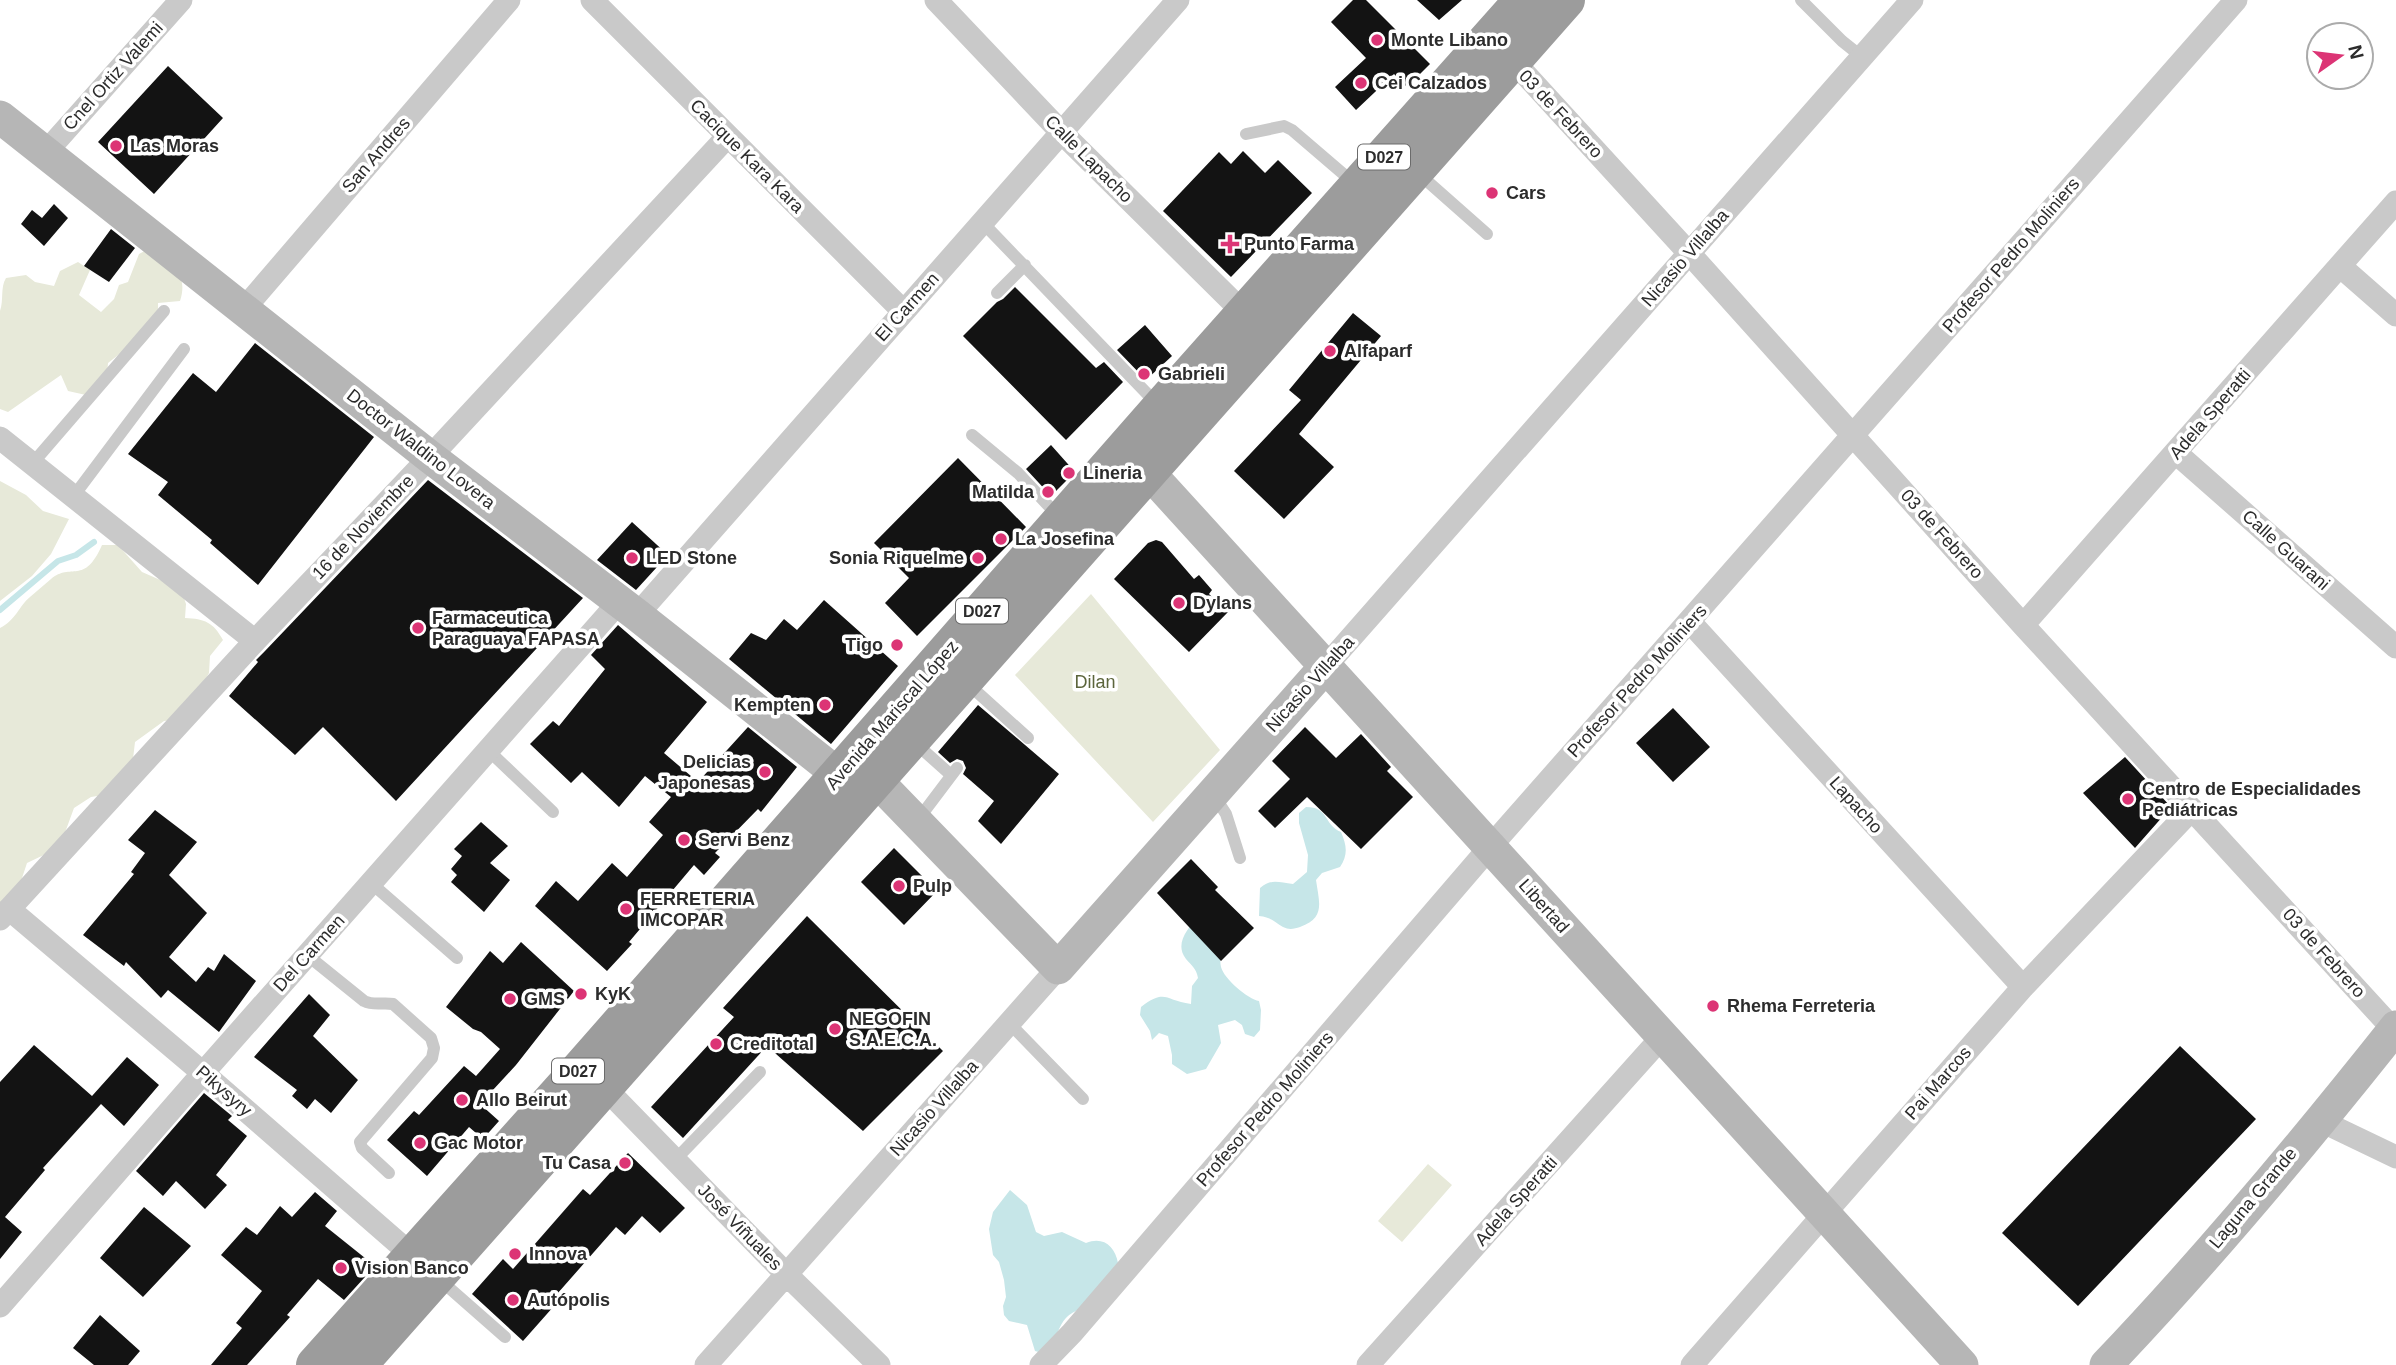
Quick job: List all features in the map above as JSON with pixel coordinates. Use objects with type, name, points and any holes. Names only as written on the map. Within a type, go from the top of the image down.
[{"type":"highway","name":"Avenida Mariscal López","points":[[372,1355],[424,1266],[582,1068],[853,777],[912,740],[964,681],[1137,460],[1415,171],[1501,48],[1523,0]]},
{"type":"highway","name":"Avenida Mariscal López","points":[[315,1365],[424,1266],[604,1087],[1062,520],[1137,460],[1160,408],[1358,187],[1501,48],[1566,0]]},
{"type":"main road","name":"Doctor Waldino Lovera","points":[[2,120],[430,457],[853,777],[917,821],[1058,968]]},
{"type":"main road","name":"Libertad","points":[[1137,460],[1962,1365]]},
{"type":"main road","name":"Nicasio Villalba","points":[[1058,968],[1326,666]]},
{"type":"main road","name":"Laguna Grande","points":[[2106,1365],[2141,1329],[2395,1028]]},
{"type":"street","name":"Cnel Ortiz Valemi","points":[[46,152],[181,0]]},
{"type":"street","name":"San Andres","points":[[243,310],[509,0]]},
{"type":"street","name":"Cacique Kara Kara","points":[[592,0],[903,311]]},
{"type":"street","name":"Calle Lapacho","points":[[936,0],[1062,134],[1245,314]]},
{"type":"street","name":"El Carmen","points":[[628,608],[983,223],[1178,0]]},
{"type":"street","name":"Nicasio Villalba","points":[[1326,666],[1912,0]]},
{"type":"street","name":"Profesor Pedro Moliniers","points":[[1041,1365],[1072,1333],[1490,847],[2236,0]]},
{"type":"street","name":"03 de Febrero","points":[[1501,48],[2023,625],[2395,1028]]},
{"type":"street","name":"16 de Noviembre","points":[[4,914],[255,641],[727,137]]},
{"type":"street","name":"Adela Speratti","points":[[2023,625],[2396,202]]},
{"type":"street","points":[[2340,266],[2396,314]]},
{"type":"street","points":[[0,438],[255,641]]},
{"type":"street","name":"Calle Guarani","points":[[2176,453],[2396,647]]},
{"type":"street","name":"Del Carmen","points":[[0,1306],[488,750],[628,608]]},
{"type":"street","name":"Lapacho","points":[[1690,622],[2022,987]]},
{"type":"street","name":"Pai Marcos","points":[[1692,1365],[2022,987],[2192,809]]},
{"type":"street","name":"Pikysyry","points":[[4,914],[202,1073],[424,1266]]},
{"type":"street","name":"Nicasio Villalba","points":[[706,1365],[1058,968]]},
{"type":"street","name":"Adela Speratti","points":[[1368,1365],[1663,1036]]},
{"type":"street","name":"José Viñuales","points":[[604,1087],[786,1274],[879,1365]]},
{"type":"street","points":[[2319,1121],[2396,1157]]},
{"type":"lane","points":[[1801,0],[1862,57]]},
{"type":"lane","points":[[1246,134],[1284,126],[1358,187]]},
{"type":"lane","points":[[1415,171],[1487,234]]},
{"type":"lane","points":[[983,223],[1160,408]]},
{"type":"lane","points":[[997,293],[1025,265]]},
{"type":"lane","points":[[32,464],[164,311]]},
{"type":"lane","points":[[73,497],[184,349]]},
{"type":"lane","points":[[972,435],[1018,473],[1062,520]]},
{"type":"lane","points":[[964,681],[996,715],[1028,738]]},
{"type":"lane","points":[[912,740],[954,772],[917,821]]},
{"type":"lane","points":[[488,750],[553,812]]},
{"type":"lane","points":[[1213,794],[1226,814],[1240,858]]},
{"type":"lane","points":[[370,883],[457,958]]},
{"type":"lane","points":[[307,955],[364,1001],[372,1004],[393,1004],[431,1038],[434,1048],[432,1058],[360,1142],[362,1148],[389,1173]]},
{"type":"lane","points":[[1009,1023],[1083,1099]]},
{"type":"lane","points":[[675,1160],[761,1072]]},
{"type":"lane","points":[[424,1266],[505,1337]]},
{"type":"green space","points":[[152,247],[172,264],[180,276],[180,301],[158,303],[155,326],[148,338],[131,354],[122,352],[108,363],[106,386],[86,395],[68,391],[61,375],[8,412],[0,409],[0,311],[6,278],[26,275],[35,282],[54,286],[60,271],[78,262],[90,270],[79,295],[101,312],[114,299],[119,285],[128,282],[139,254]]},
{"type":"green space","points":[[0,481],[26,495],[43,511],[69,519],[51,554],[32,576],[0,601]]},
{"type":"green space","points":[[102,545],[118,545],[142,572],[181,589],[186,604],[185,618],[208,623],[223,640],[210,656],[209,673],[183,719],[164,721],[135,742],[131,776],[116,793],[91,797],[74,808],[63,838],[50,852],[27,863],[21,881],[0,911],[0,628],[58,574],[77,571],[89,565]]},
{"type":"green space","name":"Dilan","points":[[1091,594],[1220,750],[1153,822],[1015,675]]},
{"type":"green space","points":[[1428,1164],[1452,1185],[1402,1242],[1378,1221]]},
{"type":"water","points":[[1306,807],[1319,810],[1335,829],[1341,832],[1345,854],[1340,867],[1322,873],[1316,880],[1319,908],[1314,919],[1300,927],[1287,929],[1259,916],[1260,888],[1272,882],[1293,884],[1307,872],[1308,855],[1299,823],[1299,813]]},
{"type":"water","points":[[1198,917],[1223,938],[1220,964],[1223,972],[1243,993],[1259,1001],[1260,1030],[1254,1037],[1245,1034],[1242,1025],[1235,1020],[1218,1025],[1221,1043],[1206,1069],[1187,1074],[1172,1064],[1168,1036],[1159,1033],[1152,1040],[1140,1015],[1141,1007],[1156,998],[1166,997],[1191,1004],[1192,986],[1198,978],[1181,948],[1184,936]]},
{"type":"water","points":[[1010,1190],[1027,1205],[1036,1232],[1044,1236],[1062,1232],[1086,1243],[1103,1242],[1111,1247],[1118,1263],[1105,1278],[1095,1304],[1067,1317],[1045,1354],[1035,1351],[1027,1325],[1009,1321],[1004,1315],[1004,1280],[999,1262],[993,1255],[989,1229],[993,1212]]},
{"type":"building","name":"Monte Libano","points":[[1353,0],[1366,0],[1430,64],[1407,87],[1394,74],[1356,110],[1335,87],[1366,58],[1331,22]]},
{"type":"building","points":[[1417,0],[1462,0],[1439,20]]},
{"type":"building","points":[[168,66],[223,118],[154,194],[98,142]]},
{"type":"building","name":"Punto Farma","points":[[1243,151],[1265,173],[1278,160],[1312,193],[1231,277],[1163,211],[1219,152],[1231,164]]},
{"type":"building","points":[[54,204],[68,218],[44,246],[21,224],[32,210],[42,218]]},
{"type":"building","points":[[111,229],[135,248],[109,282],[84,266]]},
{"type":"building","points":[[1015,287],[1096,368],[1104,362],[1123,382],[1066,440],[963,336]]},
{"type":"building","points":[[1353,313],[1381,336],[1299,434],[1334,467],[1284,519],[1234,471],[1301,400],[1289,390]]},
{"type":"building","points":[[1145,325],[1172,356],[1146,380],[1117,350]]},
{"type":"building","points":[[255,343],[374,437],[258,585],[210,543],[212,540],[158,495],[168,482],[128,454],[193,373],[216,392]]},
{"type":"building","points":[[1051,445],[1075,472],[1051,496],[1026,469]]},
{"type":"building","points":[[958,458],[1026,527],[917,636],[885,603],[909,578],[874,543]]},
{"type":"building","name":"Farmaceutica Paraguaya FAPASA","points":[[428,480],[583,598],[396,801],[323,727],[295,755],[229,696],[258,662],[256,660]]},
{"type":"building","name":"LED Stone","points":[[632,522],[668,555],[636,590],[597,560]]},
{"type":"building","name":"Dylans","points":[[1156,540],[1162,542],[1194,579],[1199,575],[1212,590],[1209,594],[1228,612],[1189,652],[1114,579],[1148,543]]},
{"type":"building","name":"Kempten","points":[[824,600],[898,666],[831,744],[729,659],[751,633],[766,640],[784,619],[797,630]]},
{"type":"building","points":[[618,625],[707,702],[664,753],[698,782],[748,727],[797,767],[761,812],[758,809],[715,853],[720,857],[704,875],[694,865],[629,942],[632,944],[607,971],[535,906],[556,881],[578,901],[612,863],[627,877],[663,835],[649,822],[671,797],[645,776],[619,807],[582,772],[571,783],[530,744],[553,721],[559,726],[605,669],[591,655]]},
{"type":"building","points":[[978,705],[1059,774],[1001,844],[978,821],[994,801],[963,774],[966,768],[963,761],[957,759],[950,763],[938,752]]},
{"type":"building","points":[[1673,708],[1710,747],[1673,782],[1636,743]]},
{"type":"building","points":[[1305,727],[1336,758],[1361,734],[1391,767],[1387,771],[1413,797],[1361,849],[1307,797],[1275,828],[1258,811],[1290,779],[1272,761]]},
{"type":"building","name":"Centro de Especialidades Pediátricas","points":[[2125,757],[2171,807],[2135,848],[2083,793]]},
{"type":"building","points":[[155,810],[197,842],[169,875],[207,913],[169,957],[196,982],[208,967],[214,971],[224,954],[256,981],[219,1032],[168,990],[161,998],[126,962],[124,966],[83,935],[134,874],[131,872],[145,853],[128,840]]},
{"type":"building","points":[[481,822],[508,846],[490,863],[510,880],[484,912],[451,882],[457,875],[451,869],[462,856],[454,849]]},
{"type":"building","name":"Pulp","points":[[894,848],[937,891],[904,925],[861,882]]},
{"type":"building","points":[[1191,859],[1218,887],[1215,890],[1254,928],[1221,961],[1157,893]]},
{"type":"building","name":"NEGOFIN S.A.E.C.A.","points":[[807,916],[943,1051],[863,1131],[767,1046],[683,1138],[651,1107],[734,1017],[723,1008]]},
{"type":"building","points":[[521,942],[574,991],[516,1065],[480,1104],[499,1121],[483,1139],[469,1127],[427,1176],[387,1140],[414,1111],[419,1115],[464,1066],[476,1076],[500,1049],[446,1007],[490,951],[503,963]]},
{"type":"building","points":[[309,994],[330,1015],[313,1036],[358,1080],[331,1113],[315,1099],[307,1109],[292,1096],[297,1090],[254,1057]]},
{"type":"building","points":[[34,1045],[92,1096],[127,1057],[159,1085],[124,1126],[101,1104],[43,1168],[45,1170],[5,1217],[22,1232],[0,1259],[0,1082]]},
{"type":"building","points":[[2180,1046],[2256,1119],[2078,1306],[2002,1233]]},
{"type":"building","points":[[204,1093],[232,1116],[228,1120],[247,1136],[216,1175],[227,1185],[205,1209],[176,1181],[163,1196],[136,1171]]},
{"type":"building","points":[[628,1153],[685,1208],[660,1233],[642,1216],[625,1235],[616,1227],[550,1302],[554,1306],[523,1341],[472,1294],[503,1259],[513,1269],[583,1189],[590,1195]]},
{"type":"building","points":[[315,1192],[337,1211],[325,1226],[375,1266],[344,1300],[318,1279],[287,1315],[290,1317],[247,1365],[211,1365],[242,1328],[236,1323],[262,1291],[221,1255],[246,1227],[257,1235],[280,1206],[292,1217]]},
{"type":"building","points":[[144,1207],[191,1246],[143,1297],[100,1258]]},
{"type":"building","points":[[100,1315],[140,1351],[128,1365],[94,1365],[73,1348]]},
{"type":"waterway","points":[[0,610],[58,561],[76,555],[94,542]]},
{"type":"place","name":"Monte Libano","points":[[1377,40]]},
{"type":"place","name":"Cei Calzados","points":[[1361,83]]},
{"type":"place","name":"Las Moras","points":[[116,146]]},
{"type":"place","name":"Cars","points":[[1492,193]]},
{"type":"place","name":"Punto Farma","points":[[1230,244]]},
{"type":"place","name":"Alfaparf","points":[[1330,351]]},
{"type":"place","name":"Gabrieli","points":[[1144,374]]},
{"type":"place","name":"Lineria","points":[[1069,473]]},
{"type":"place","name":"Matilda","points":[[1048,492]]},
{"type":"place","name":"La Josefina","points":[[1001,539]]},
{"type":"place","name":"LED Stone","points":[[632,558]]},
{"type":"place","name":"Sonia Riquelme","points":[[978,558]]},
{"type":"place","name":"Dylans","points":[[1179,603]]},
{"type":"place","name":"Farmaceutica Paraguaya FAPASA","points":[[418,628]]},
{"type":"place","name":"Tigo","points":[[897,645]]},
{"type":"place","name":"Kempten","points":[[825,705]]},
{"type":"place","name":"Delicias Japonesas","points":[[765,772]]},
{"type":"place","name":"Centro de Especialidades Pediátricas","points":[[2128,799]]},
{"type":"place","name":"Servi Benz","points":[[684,840]]},
{"type":"place","name":"Pulp","points":[[899,886]]},
{"type":"place","name":"FERRETERIA IMCOPAR","points":[[626,909]]},
{"type":"place","name":"KyK","points":[[581,994]]},
{"type":"place","name":"GMS","points":[[510,999]]},
{"type":"place","name":"Rhema Ferreteria","points":[[1713,1006]]},
{"type":"place","name":"NEGOFIN S.A.E.C.A.","points":[[835,1029]]},
{"type":"place","name":"Creditotal","points":[[716,1044]]},
{"type":"place","name":"Allo Beirut","points":[[462,1100]]},
{"type":"place","name":"Gac Motor","points":[[420,1143]]},
{"type":"place","name":"Tu Casa","points":[[625,1163]]},
{"type":"place","name":"Innova","points":[[515,1254]]},
{"type":"place","name":"Vision Banco","points":[[341,1268]]},
{"type":"place","name":"Autópolis","points":[[513,1300]]}]
